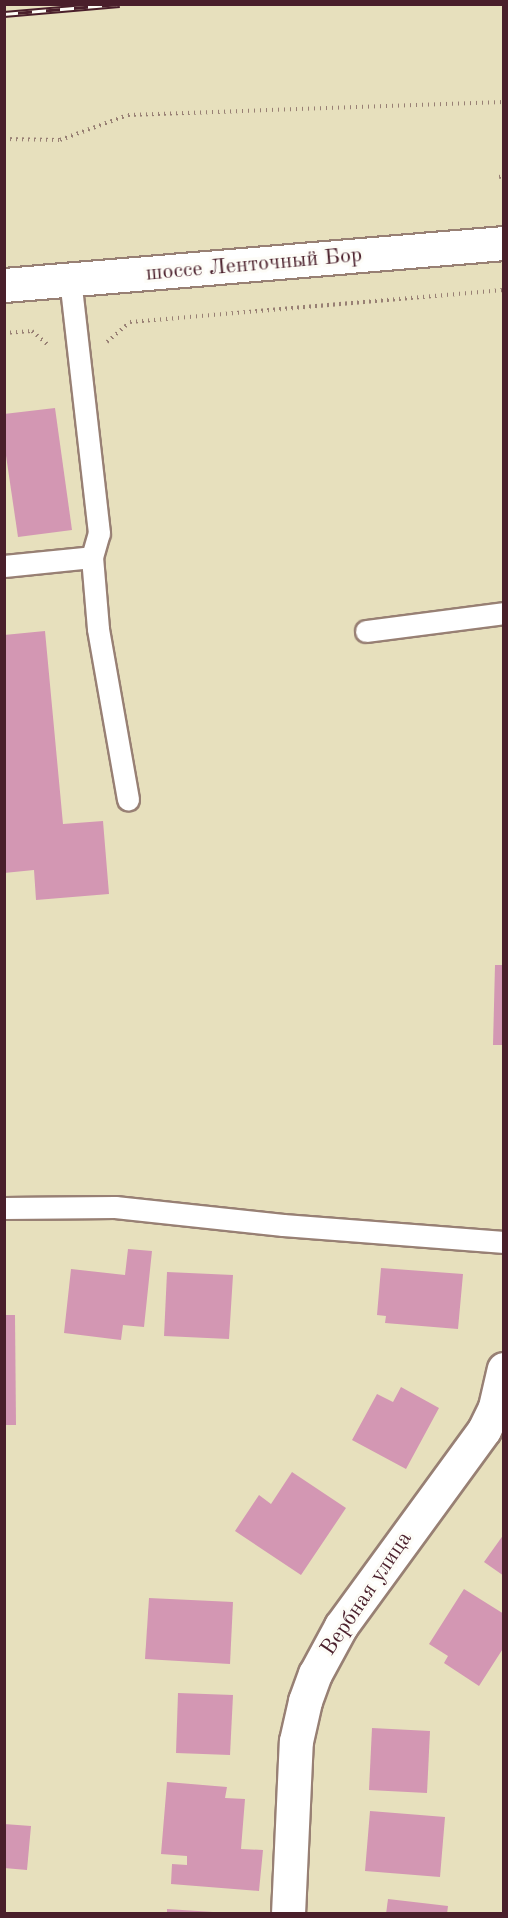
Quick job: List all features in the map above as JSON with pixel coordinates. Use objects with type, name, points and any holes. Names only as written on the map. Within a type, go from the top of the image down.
[{"type":"main road","name":"шоссе Ленточный Бор","points":[[4,285],[504,243]]},
{"type":"main road","name":"Вербная улица","points":[[288,1914],[296,1741],[305,1701],[315,1674],[341,1626],[484,1430],[495,1407],[504,1369]]},
{"type":"lane","points":[[70,280],[97,501],[99,533],[92,557],[98,629],[128,799]]},
{"type":"lane","points":[[4,566],[92,557]]},
{"type":"lane","points":[[366,631],[504,613]]},
{"type":"lane","points":[[4,1208],[115,1207],[283,1225],[504,1242]]},
{"type":"path","points":[[4,139],[60,140],[128,115],[504,102]]},
{"type":"path","points":[[107,343],[130,322],[504,290]]},
{"type":"path","points":[[4,333],[32,331],[52,349]]},
{"type":"building","points":[[55,408],[72,530],[18,537],[4,442],[4,414]]},
{"type":"building","points":[[45,631],[63,824],[103,821],[109,894],[36,900],[34,870],[4,873],[4,635]]},
{"type":"building","points":[[495,965],[504,965],[504,1045],[493,1045]]},
{"type":"building","points":[[128,1249],[152,1251],[144,1327],[123,1325],[121,1340],[64,1333],[71,1269],[125,1275]]},
{"type":"building","points":[[381,1268],[463,1274],[458,1329],[385,1323],[386,1316],[377,1315]]},
{"type":"building","points":[[167,1272],[233,1275],[229,1339],[164,1336]]},
{"type":"building","points":[[4,1315],[15,1315],[16,1425],[4,1425]]},
{"type":"building","points":[[401,1387],[439,1408],[406,1469],[352,1440],[377,1394],[393,1402]]},
{"type":"building","points":[[292,1472],[346,1508],[301,1575],[235,1531],[259,1495],[271,1504]]},
{"type":"building","points":[[504,1534],[504,1576],[484,1562]]},
{"type":"building","points":[[464,1589],[504,1614],[504,1647],[479,1686],[444,1663],[448,1656],[429,1644]]},
{"type":"building","points":[[149,1598],[233,1602],[230,1664],[145,1659]]},
{"type":"building","points":[[178,1693],[233,1695],[230,1755],[176,1753]]},
{"type":"building","points":[[372,1728],[430,1731],[427,1793],[369,1790]]},
{"type":"building","points":[[167,1782],[227,1787],[225,1798],[245,1799],[241,1849],[263,1850],[259,1891],[171,1884],[172,1864],[187,1865],[187,1856],[161,1854]]},
{"type":"building","points":[[370,1811],[445,1817],[440,1877],[365,1871]]},
{"type":"building","points":[[4,1824],[31,1826],[27,1870],[4,1868]]},
{"type":"building","points":[[388,1899],[448,1906],[447,1914],[386,1914]]},
{"type":"building","points":[[167,1909],[213,1912],[213,1914],[167,1914]]},
{"type":"railway","points":[[4,14],[120,4]]}]
